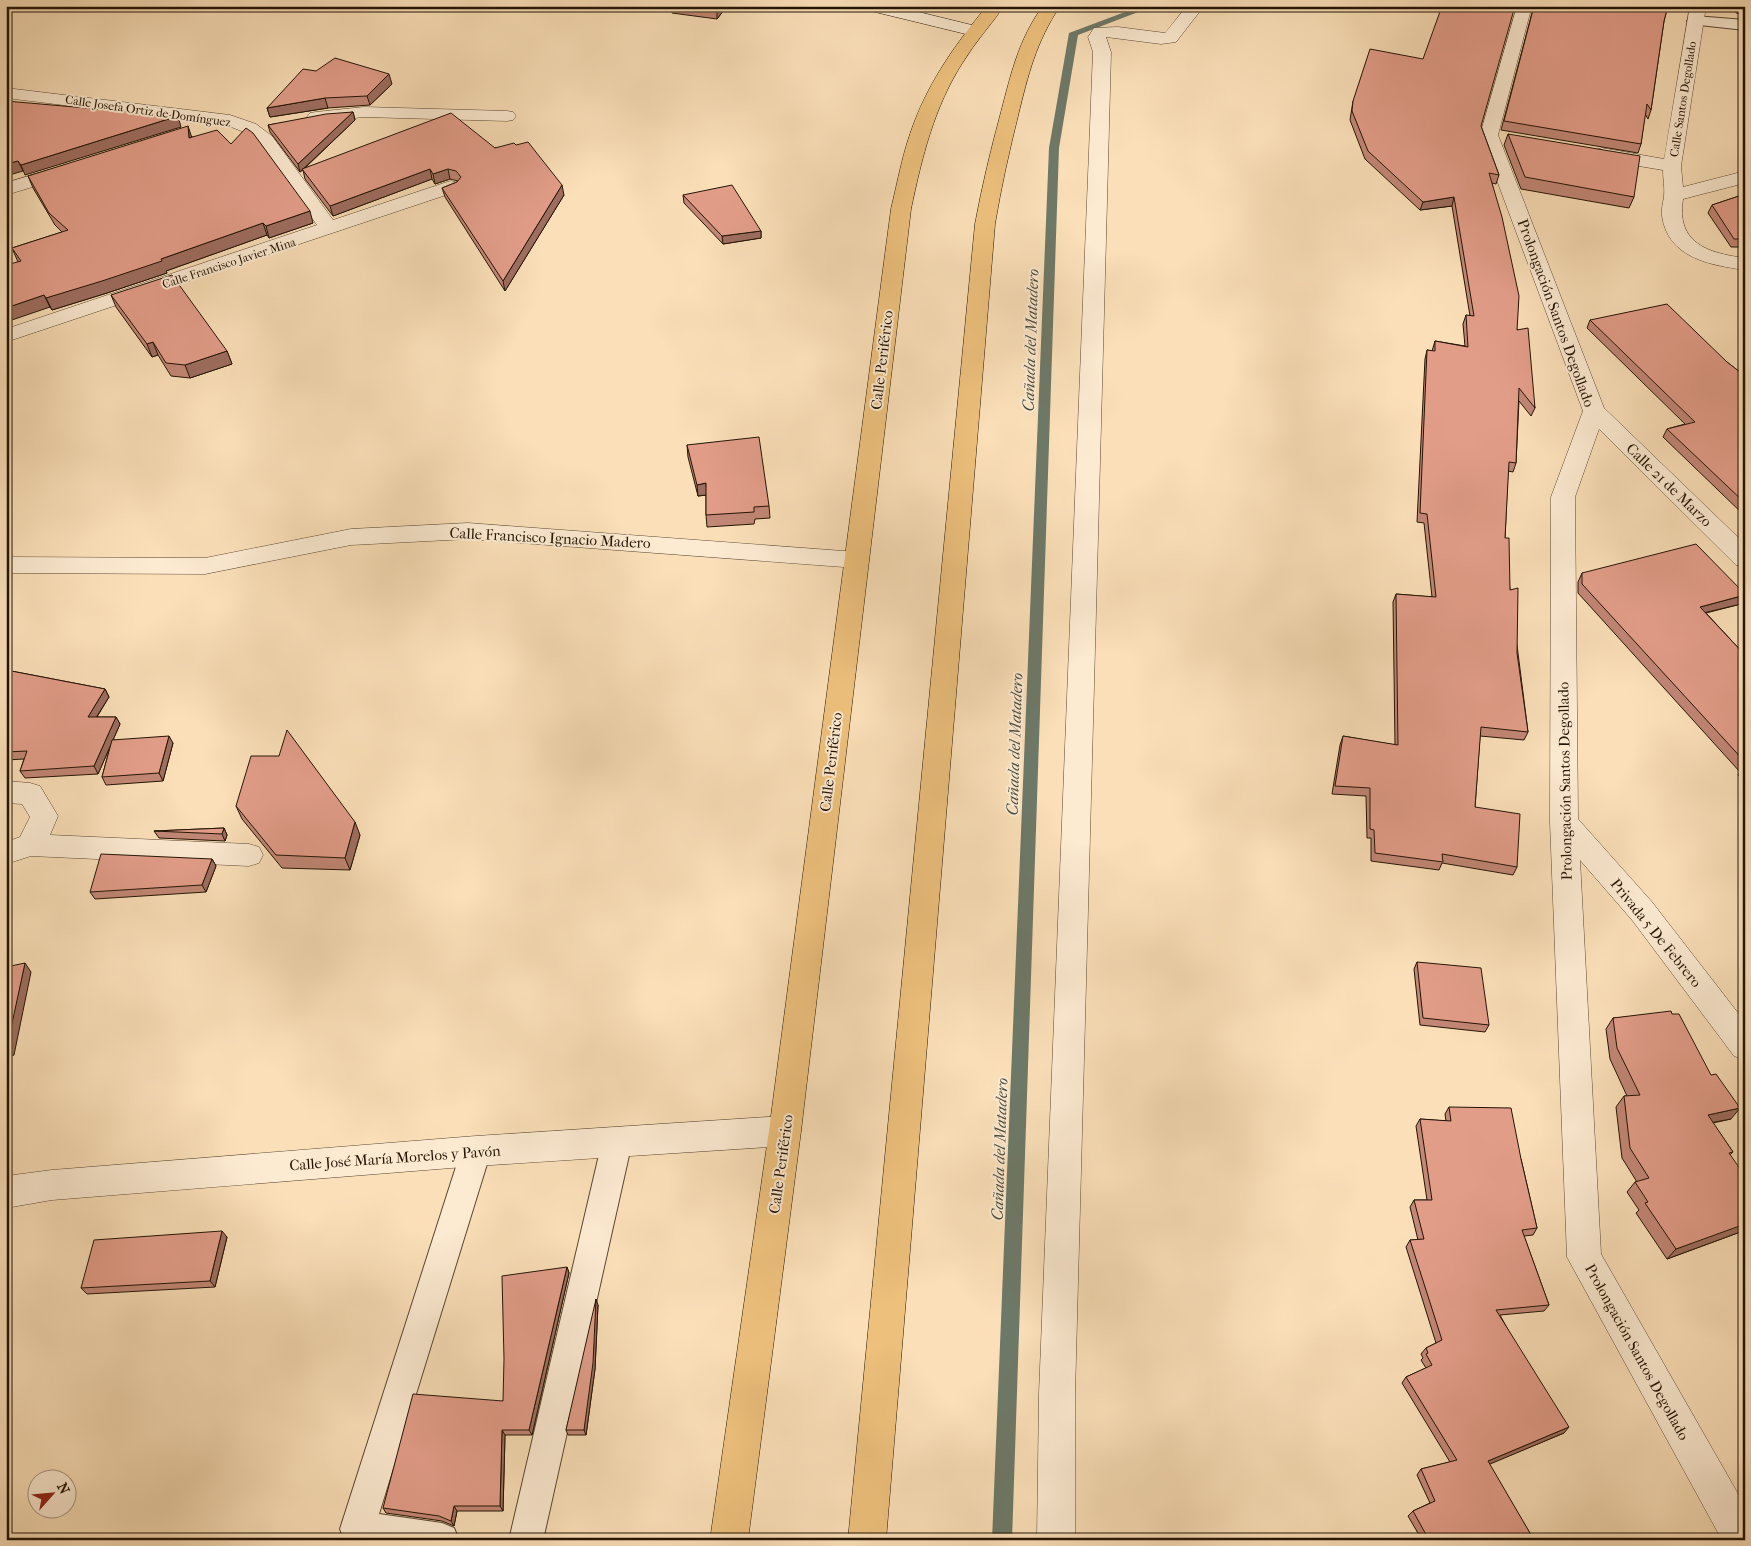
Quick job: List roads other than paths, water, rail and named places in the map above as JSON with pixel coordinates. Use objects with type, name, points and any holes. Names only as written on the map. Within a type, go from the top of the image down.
[{"type":"highway","name":"Calle Periférico","points":[[729,1540],[785,1131],[905,193],[923,123],[943,79],[974,31],[996,6]]},
{"type":"highway","points":[[867,1540],[985,224],[998,153],[1022,60],[1042,17],[1052,6]]},
{"type":"street","points":[[873,6],[974,31]]},
{"type":"street","points":[[1056,1540],[1057,1394],[1102,52],[1097,37],[1100,32],[1112,31],[1159,40],[1170,38],[1196,6]]},
{"type":"street","name":"Prolongación Santos Degollado","points":[[1523,9],[1499,136],[1594,411],[1563,497],[1564,822],[1584,1257],[1743,1540]]},
{"type":"street","name":"Calle Santos Degollado","points":[[1697,14],[1672,166],[1674,195],[1671,214],[1676,233],[1703,255],[1716,260],[1745,264]]},
{"type":"street","name":"Calle Josefa Ortiz de Domínguez","points":[[6,93],[230,120],[250,128],[265,140],[329,230]]},
{"type":"street","points":[[299,120],[364,112],[507,116]]},
{"type":"street","points":[[192,132],[230,120]]},
{"type":"street","points":[[250,128],[270,124]]},
{"type":"street","points":[[1585,151],[1672,166]]},
{"type":"street","points":[[6,189],[81,166]]},
{"type":"street","points":[[1674,195],[1745,178]]},
{"type":"street","name":"Calle Francisco Javier Mina","points":[[6,336],[329,230],[451,187]]},
{"type":"street","name":"Calle 21 de Marzo","points":[[1594,411],[1745,559]]},
{"type":"street","name":"Calle Francisco Ignacio Madero","points":[[6,565],[205,566],[350,537],[468,530],[857,560]]},
{"type":"street","points":[[6,792],[30,794],[44,816],[18,849]]},
{"type":"street","name":"Privada 5 De Febrero","points":[[1564,822],[1642,910],[1745,1046]]},
{"type":"street","points":[[18,849],[249,855]]},
{"type":"street","name":"Calle José María Morelos y Pavón","points":[[6,1192],[52,1185],[476,1152],[785,1131]]},
{"type":"lane","points":[[1697,14],[1745,25]]},
{"type":"lane","points":[[526,1540],[617,1142]]},
{"type":"lane","points":[[442,1540],[357,1528],[476,1152]]},
{"type":"waterway","name":"Cañada del Matadero","points":[[1002,1540],[1054,148],[1074,33],[1150,6]]}]
